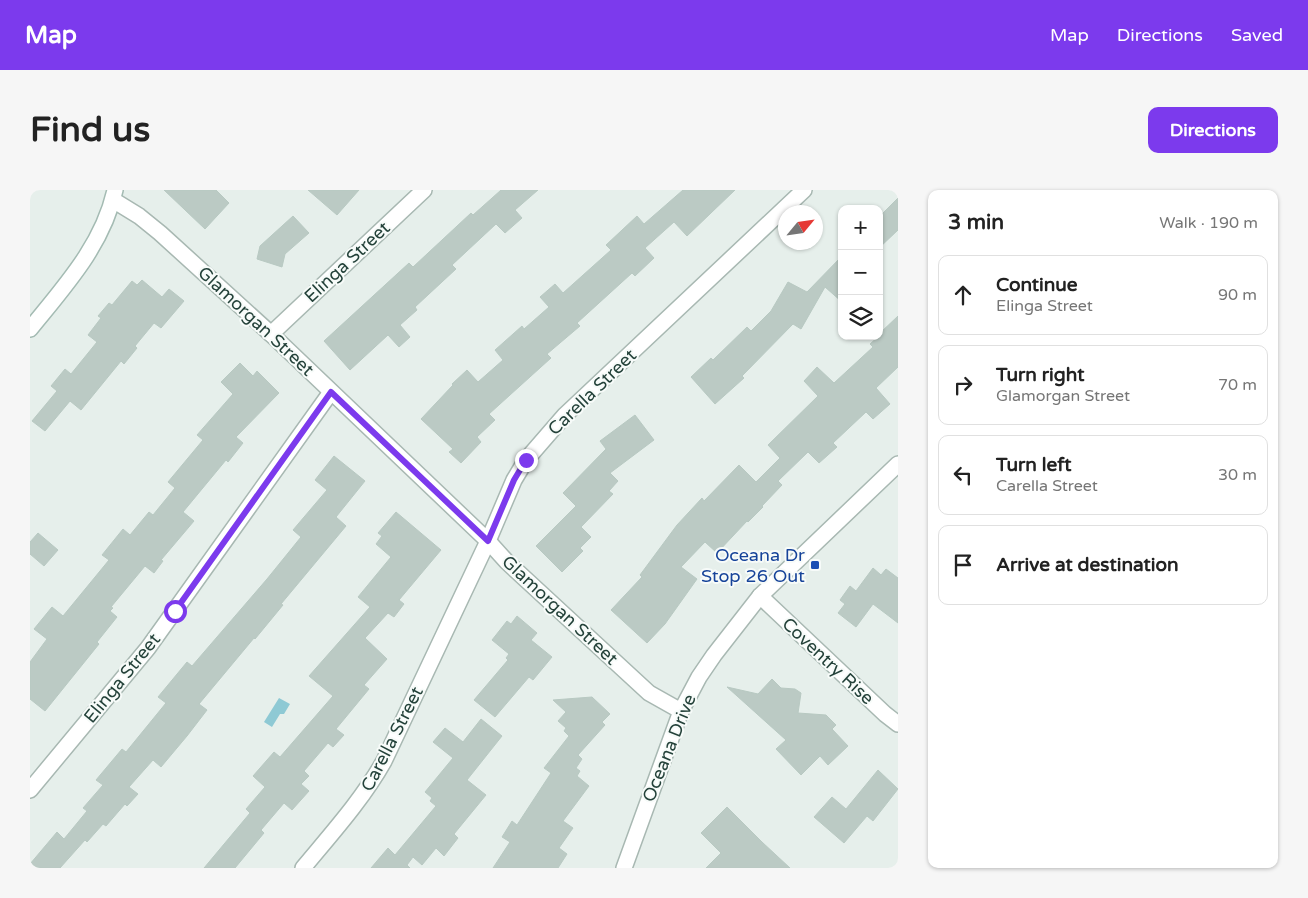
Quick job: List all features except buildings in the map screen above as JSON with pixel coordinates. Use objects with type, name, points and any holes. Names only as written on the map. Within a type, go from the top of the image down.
[{"type":"street","name":"Elinga Street","points":[[271,334],[424,190]]},
{"type":"street","name":"Carella Street","points":[[303,868],[358,803],[371,784],[488,541],[514,480],[526,460],[565,415],[804,190]]},
{"type":"street","name":"Glamorgan Street","points":[[114,195],[160,232],[271,334],[488,541],[507,562],[649,693],[681,711]]},
{"type":"street","points":[[30,329],[74,275],[90,251],[114,195]]},
{"type":"street","name":"Elinga Street","points":[[30,790],[148,648],[331,392]]},
{"type":"street","name":"Oceana Drive","points":[[624,868],[681,711],[699,677],[760,596],[898,464]]},
{"type":"street","name":"Coventry Rise","points":[[760,596],[884,714],[898,724]]},
{"type":"water","points":[[279,698],[290,704],[284,714],[280,714],[272,727],[264,722]]},
{"type":"place","name":"Oceana Dr Stop 26 Out","points":[[815,565]]},
{"type":"route","points":[[175,611],[331,392],[488,541],[502,505],[526,460]]}]
